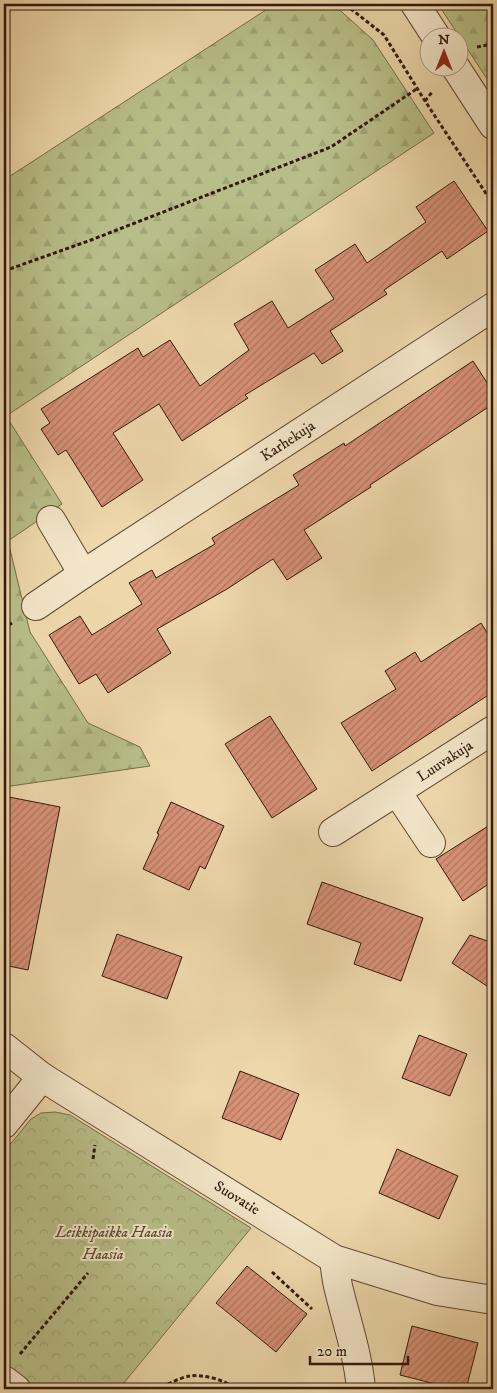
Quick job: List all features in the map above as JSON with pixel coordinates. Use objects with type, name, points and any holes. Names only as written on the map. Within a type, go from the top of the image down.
[{"type":"street","points":[[415,4],[431,28]]},
{"type":"street","points":[[462,78],[493,125]]},
{"type":"street","name":"Karhekuja","points":[[36,606],[493,307]]},
{"type":"street","points":[[51,520],[83,574]]},
{"type":"street","name":"Luuvakuja","points":[[333,832],[493,730]]},
{"type":"street","points":[[397,792],[431,843]]},
{"type":"street","name":"Suovatie","points":[[4,1047],[42,1077],[334,1259],[437,1291],[493,1300]]},
{"type":"street","points":[[4,1124],[42,1077]]},
{"type":"street","points":[[334,1259],[337,1284],[352,1338],[361,1389]]},
{"type":"street","points":[[10,1369],[16,1389]]},
{"type":"path","points":[[346,4],[384,35],[493,204]]},
{"type":"path","points":[[4,271],[90,240],[331,147],[418,88]]},
{"type":"path","points":[[272,1272],[317,1314]]},
{"type":"path","points":[[10,1369],[88,1273]]},
{"type":"path","points":[[156,1389],[190,1376],[215,1378],[231,1384],[235,1389]]},
{"type":"green space","points":[[275,4],[333,4],[373,40],[434,133],[6,416],[62,504],[8,541],[30,632],[88,723],[140,747],[150,766],[4,787],[4,180]]},
{"type":"green space","points":[[438,4],[493,4],[493,88],[470,53],[470,28],[454,28]]},
{"type":"green space","name":"Haasia","points":[[55,1112],[70,1115],[251,1228],[119,1389],[38,1389],[4,1363],[4,1152],[31,1119],[41,1113]]},
{"type":"building","points":[[454,181],[488,231],[447,259],[442,251],[384,290],[387,294],[330,331],[343,351],[322,364],[314,353],[245,395],[248,398],[182,441],[159,404],[113,433],[143,480],[102,507],[66,450],[58,455],[41,429],[50,423],[41,409],[138,348],[143,357],[170,340],[200,386],[249,350],[234,324],[272,301],[288,328],[334,299],[315,270],[355,244],[367,263],[426,222],[416,207]]},
{"type":"building","points":[[473,361],[493,392],[493,404],[304,530],[322,558],[287,580],[273,559],[227,589],[157,629],[171,653],[108,693],[96,674],[79,684],[49,635],[80,616],[92,635],[142,604],[129,583],[152,570],[156,578],[215,544],[212,538],[299,485],[293,475],[344,443],[345,446]]},
{"type":"building","points":[[481,623],[493,642],[493,692],[372,771],[341,723],[396,689],[385,671],[415,652],[421,662]]},
{"type":"building","points":[[270,716],[317,789],[272,818],[225,744]]},
{"type":"building","points":[[4,796],[60,807],[28,970],[4,965]]},
{"type":"building","points":[[171,802],[224,826],[205,869],[200,866],[189,890],[143,869]]},
{"type":"building","points":[[493,823],[493,881],[463,901],[436,859]]},
{"type":"building","points":[[322,882],[423,918],[401,981],[354,964],[361,943],[307,924]]},
{"type":"building","points":[[117,934],[182,957],[167,999],[102,976]]},
{"type":"building","points":[[470,935],[493,943],[493,990],[452,963]]},
{"type":"building","points":[[419,1035],[467,1054],[450,1096],[402,1078]]},
{"type":"building","points":[[240,1071],[299,1094],[281,1140],[222,1118]]},
{"type":"building","points":[[397,1149],[458,1176],[439,1219],[379,1193]]},
{"type":"building","points":[[247,1266],[307,1314],[276,1352],[216,1303]]},
{"type":"building","points":[[412,1326],[478,1343],[466,1389],[455,1389],[400,1375]]},
{"type":"park label","name":"Leikkipaikka Haasia","points":[[114,1232]]}]
